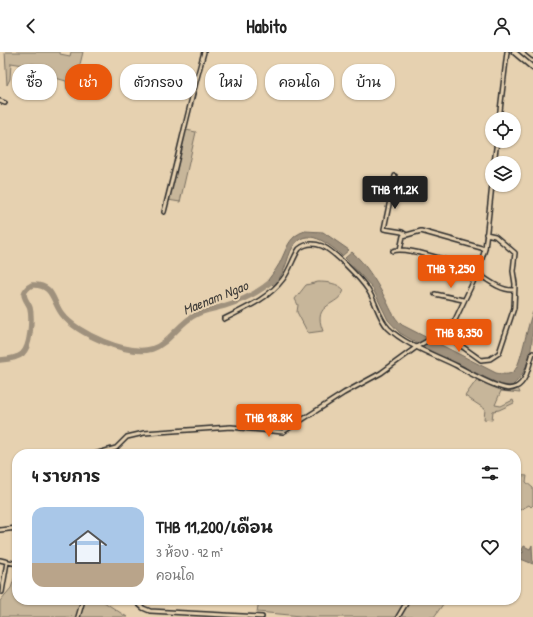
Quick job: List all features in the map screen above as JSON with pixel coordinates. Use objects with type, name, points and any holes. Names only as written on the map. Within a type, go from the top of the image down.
[{"type":"highway","points":[[514,52],[533,68]]},
{"type":"highway","points":[[528,52],[533,56]]},
{"type":"street","points":[[164,212],[184,134],[189,106],[204,52]]},
{"type":"street","points":[[500,112],[507,52]]},
{"type":"street","points":[[0,101],[5,103]]},
{"type":"street","points":[[395,176],[384,230],[402,232],[406,235]]},
{"type":"street","points":[[112,449],[116,448],[127,437],[144,432],[230,427],[283,432],[344,393],[381,373],[418,347],[445,331],[455,320],[463,300],[477,274],[485,249],[491,192]]},
{"type":"street","points":[[400,250],[402,238],[406,235],[421,231],[485,249]]},
{"type":"street","points":[[445,331],[454,340],[481,360],[490,359],[499,353],[514,308],[513,271],[515,253],[495,236],[486,234]]},
{"type":"street","points":[[224,319],[253,305],[270,293],[284,277],[299,248],[310,244],[325,248],[351,271],[367,289],[376,310],[387,327],[418,347],[487,381],[509,389],[517,387],[526,374],[533,353]]},
{"type":"street","points":[[393,251],[400,250],[448,261],[471,270],[496,285],[514,290]]},
{"type":"street","points":[[435,294],[463,300]]},
{"type":"street","points":[[0,530],[12,529]]},
{"type":"street","points":[[0,560],[12,563]]},
{"type":"street","points":[[2,592],[7,562]]},
{"type":"street","points":[[78,617],[82,605]]},
{"type":"street","points":[[140,605],[150,611],[262,617]]},
{"type":"street","points":[[398,617],[405,605]]},
{"type":"shaded area","points":[[5,52],[60,52],[60,54],[70,56],[71,52],[83,52],[80,64],[65,64],[65,81],[57,78],[57,64],[11,63],[10,79],[7,85]]},
{"type":"shaded area","points":[[186,130],[196,132],[180,202],[168,200]]},
{"type":"shaded area","points":[[305,231],[323,232],[349,250],[342,256],[331,246],[318,239],[304,237],[293,247],[283,272],[274,286],[268,280],[279,264],[293,238]]},
{"type":"shaded area","points":[[352,252],[370,272],[393,315],[402,325],[496,373],[510,374],[517,367],[533,312],[532,343],[528,362],[519,379],[512,386],[501,385],[434,353],[400,333],[388,320],[372,287],[345,258]]},
{"type":"shaded area","points":[[318,282],[336,284],[344,290],[337,300],[323,310],[320,322],[323,331],[308,333],[297,312],[298,305],[295,299],[306,285]]},
{"type":"shaded area","points":[[478,378],[503,389],[513,390],[518,388],[520,393],[501,391],[495,405],[501,406],[513,400],[514,403],[499,410],[493,411],[492,420],[484,419],[485,409],[465,396]]},
{"type":"shaded area","points":[[521,475],[527,476],[526,482],[533,488],[533,505],[531,507],[529,505],[521,509]]},
{"type":"shaded area","points":[[532,545],[533,564],[521,559],[521,552],[523,553],[522,550],[524,546],[530,549]]},
{"type":"shaded area","points":[[12,585],[12,605],[109,605],[127,617],[0,617],[0,601]]},
{"type":"shaded area","points":[[258,605],[442,605],[434,617],[312,617],[257,612]]},
{"type":"waterway","name":"Maenam Ngao","points":[[0,360],[14,358],[25,351],[29,340],[31,314],[24,294],[25,291],[32,285],[39,285],[49,290],[62,314],[69,322],[79,329],[104,342],[130,349],[142,350],[152,349],[164,343],[185,322],[197,314],[231,304],[245,298],[264,287],[276,277]]}]
